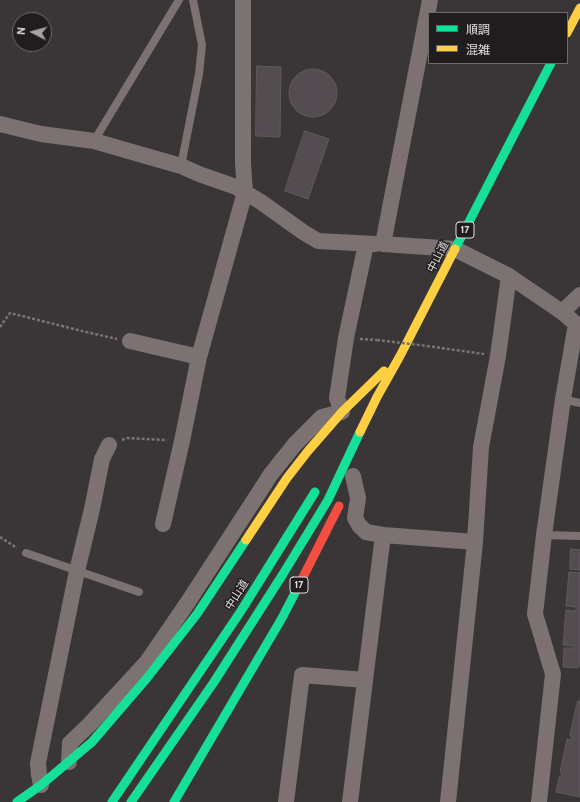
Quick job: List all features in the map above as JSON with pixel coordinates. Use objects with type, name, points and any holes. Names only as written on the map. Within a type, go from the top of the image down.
[{"type":"highway","points":[[568,31],[580,8]]},
{"type":"highway","name":"中山道","points":[[131,802],[214,682],[328,500],[377,397],[400,356],[550,64]]},
{"type":"highway","points":[[342,412],[400,356]]},
{"type":"highway","name":"17","points":[[372,427],[400,356]]},
{"type":"highway","name":"中山道","points":[[342,448],[377,397]]},
{"type":"highway","name":"中山道","points":[[112,802],[241,611],[321,482]]},
{"type":"highway","name":"17","points":[[174,802],[282,618],[350,483]]},
{"type":"highway","points":[[17,802],[69,762]]},
{"type":"street","points":[[163,524],[199,357],[245,192],[243,164],[243,0]]},
{"type":"street","points":[[383,244],[430,0]]},
{"type":"street","points":[[0,124],[41,134],[94,141],[181,166],[236,187],[261,202],[318,241],[455,249],[509,276],[562,312],[578,325],[563,399],[544,535],[535,614],[553,674],[539,802]]},
{"type":"street","points":[[69,762],[70,743],[89,725],[147,662],[271,474],[295,444],[322,417],[342,412],[337,398],[346,338],[366,244]]},
{"type":"street","points":[[448,802],[475,542],[481,447],[498,356],[509,276]]},
{"type":"street","points":[[562,312],[580,296]]},
{"type":"street","points":[[130,341],[199,357]]},
{"type":"street","points":[[41,785],[38,763],[77,571],[102,459],[109,445]]},
{"type":"street","points":[[350,483],[358,498],[355,518],[366,532],[382,535],[475,542]]},
{"type":"street","points":[[350,802],[382,535]]},
{"type":"street","points":[[286,802],[302,675],[365,680]]},
{"type":"lane","points":[[94,141],[179,0]]},
{"type":"lane","points":[[181,166],[199,74],[202,46],[193,0]]},
{"type":"lane","points":[[563,399],[580,403]]},
{"type":"lane","points":[[544,535],[580,536]]},
{"type":"lane","points":[[26,553],[139,592]]},
{"type":"path","points":[[0,328],[10,313],[130,341]]},
{"type":"path","points":[[378,340],[498,356]]},
{"type":"path","points":[[109,445],[127,438],[182,441]]},
{"type":"path","points":[[0,537],[26,553]]},
{"type":"building","points":[[257,66],[281,67],[280,137],[256,136]]},
{"type":"building","points":[[308,69],[318,69],[327,73],[333,79],[337,88],[337,98],[333,107],[327,113],[318,117],[308,117],[299,113],[293,107],[289,98],[289,88],[293,79],[299,73]]},
{"type":"building","points":[[305,131],[329,139],[308,199],[285,191]]},
{"type":"building","points":[[571,549],[580,550],[580,570],[570,569]]},
{"type":"building","points":[[569,572],[580,573],[580,666],[578,666],[578,668],[563,667],[564,648],[574,648],[574,646],[563,645],[566,610],[576,611],[576,607],[566,606]]},
{"type":"building","points":[[578,701],[580,701],[580,797],[556,792],[559,777],[561,777],[562,773],[560,772],[567,739],[571,740],[572,736],[570,736]]},
{"type":"traffic: fast","points":[[455,249],[550,64]]},
{"type":"traffic: fast","points":[[131,802],[214,682],[283,574],[328,500],[360,432]]},
{"type":"traffic: fast","points":[[112,802],[241,611],[315,492]]},
{"type":"traffic: fast","points":[[17,802],[41,785],[92,742],[147,678],[197,614],[246,540]]},
{"type":"traffic: fast","points":[[174,802],[282,618],[297,589]]},
{"type":"traffic: slow","points":[[568,31],[580,8]]},
{"type":"traffic: slow","points":[[360,432],[455,249]]},
{"type":"traffic: slow","points":[[246,540],[287,478],[308,451],[342,412],[384,371]]},
{"type":"traffic: jam","points":[[297,589],[339,506]]}]
